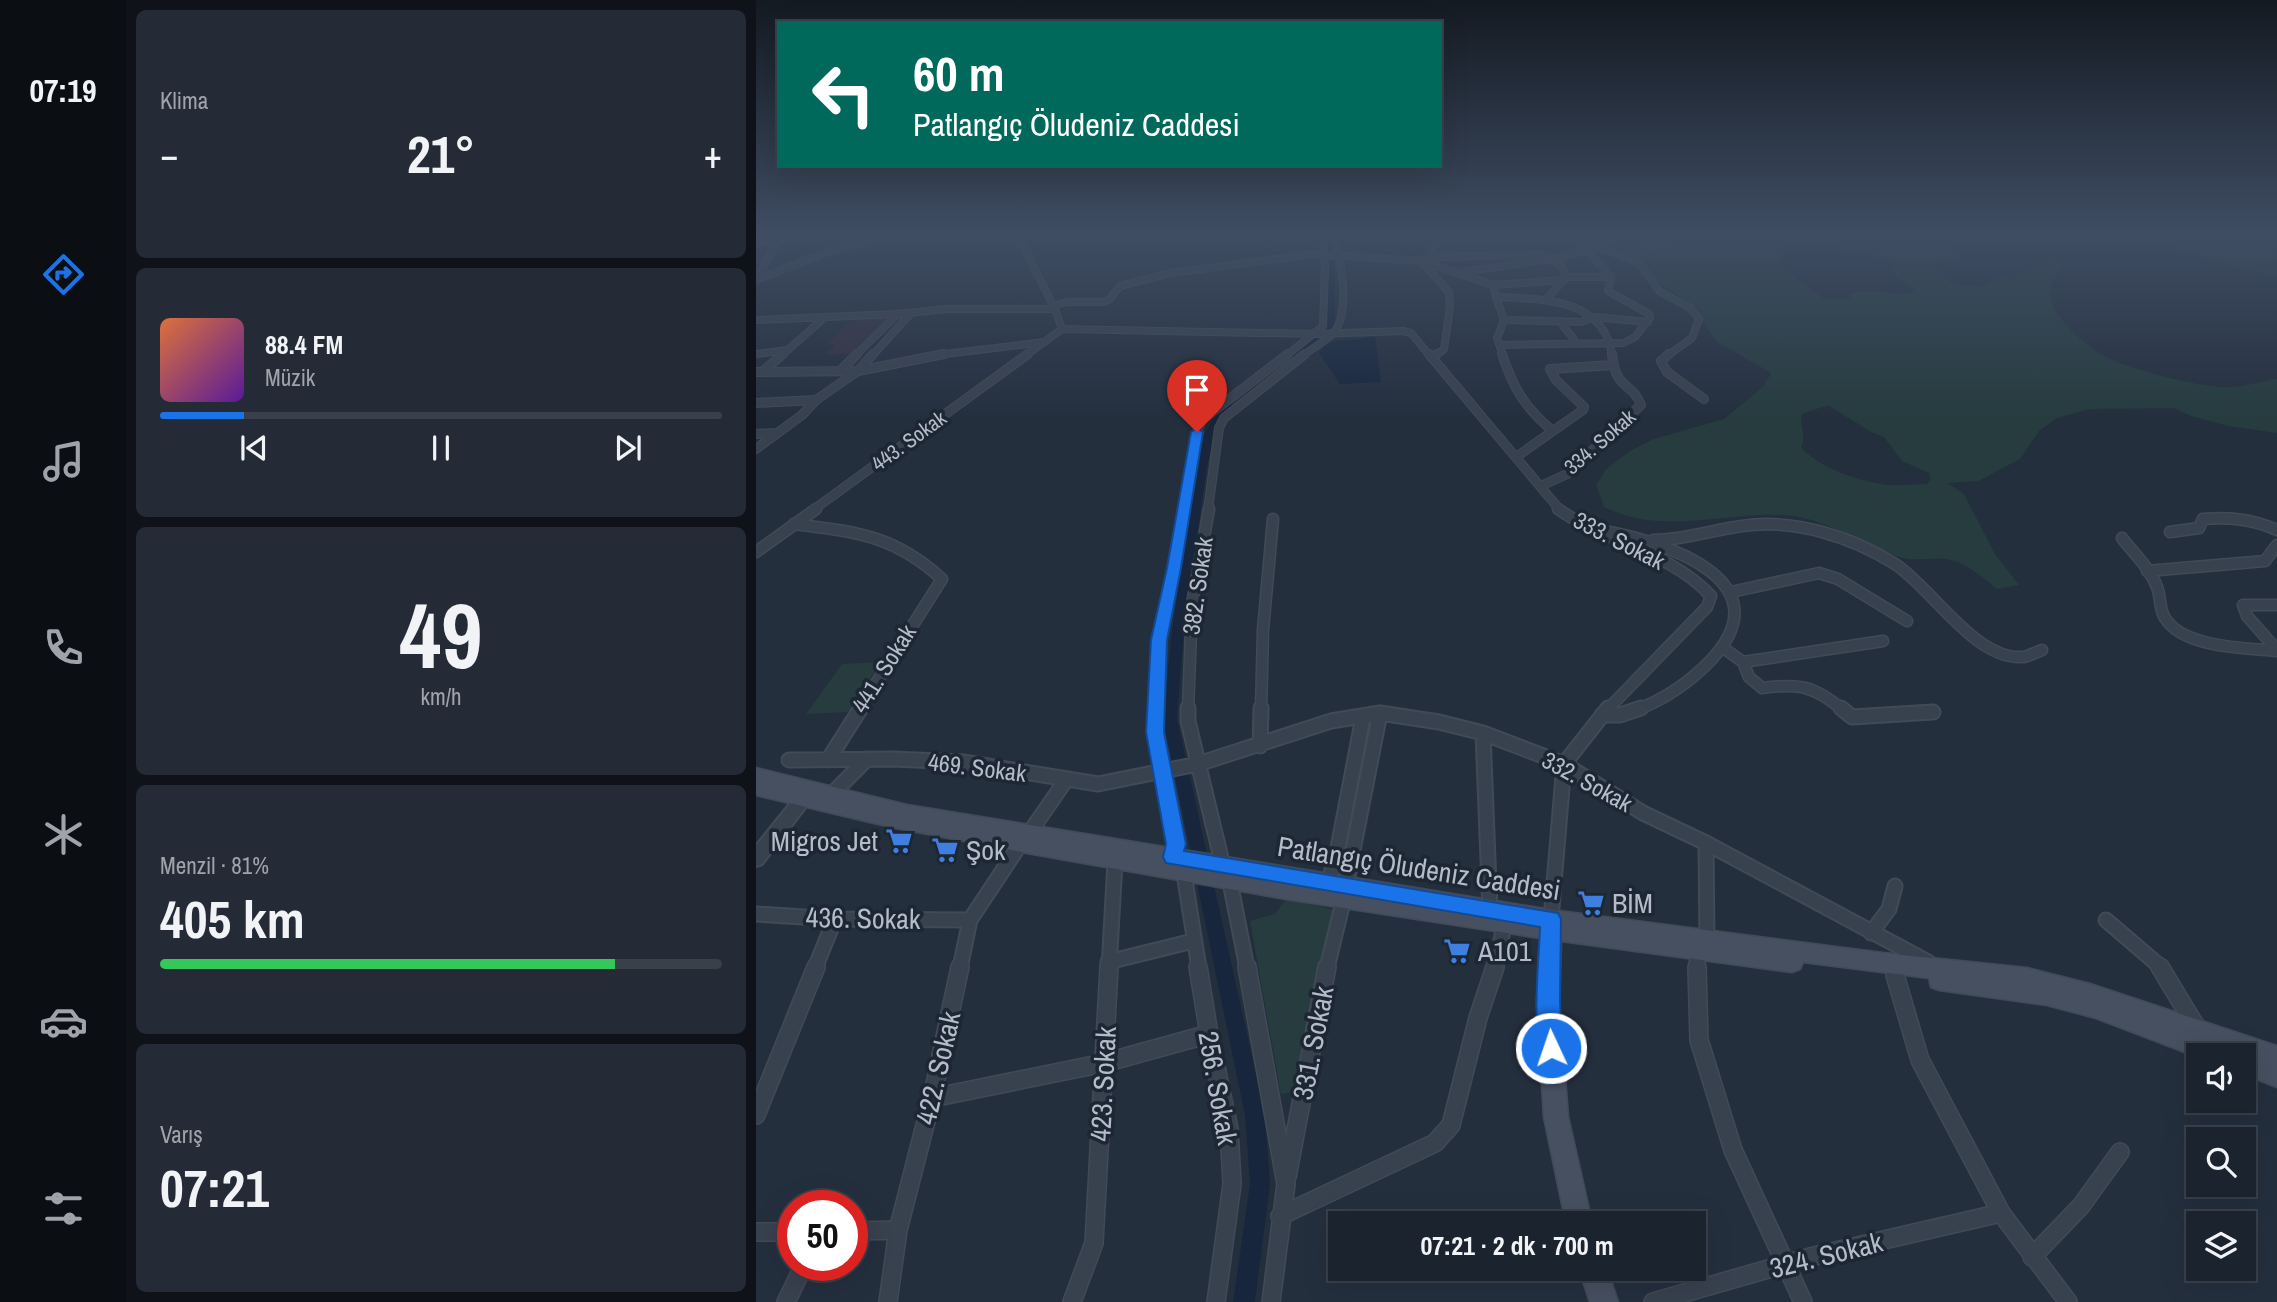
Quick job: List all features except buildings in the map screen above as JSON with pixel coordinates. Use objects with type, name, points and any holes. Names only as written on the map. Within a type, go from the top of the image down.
[{"type":"main road","name":"Patlangıç Öludeniz Caddesi","points":[[756,775],[1115,862],[1184,867]]},
{"type":"main road","name":"Patlangıç Öludeniz Caddesi","points":[[756,788],[802,800],[1184,867],[1497,918],[2047,995],[2096,1008],[2190,1043]]},
{"type":"main road","points":[[1550,926],[1549,1002],[1556,1117],[1576,1211]]},
{"type":"main road","name":"Patlangıç Öludeniz Caddesi","points":[[1702,946],[1943,969],[2054,983],[2277,1057]]},
{"type":"main road","points":[[2256,1067],[2277,1075]]},
{"type":"main road","points":[[1597,1281],[1604,1302]]},
{"type":"street","points":[[1049,297],[1062,329]]},
{"type":"street","points":[[756,320],[898,314],[947,309],[1042,311],[1067,302],[1103,302],[1112,297]]},
{"type":"street","points":[[1316,333],[1323,326],[1327,297]]},
{"type":"street","points":[[1332,333],[1340,313],[1341,297]]},
{"type":"street","points":[[1432,358],[1444,349],[1449,297]]},
{"type":"street","points":[[1516,457],[1553,431],[1584,407],[1556,380],[1550,369],[1613,365],[1611,344],[1594,317],[1586,311],[1546,300],[1496,297],[1504,320],[1497,338],[1513,385],[1522,401],[1553,431]]},
{"type":"street","points":[[1546,300],[1549,297]]},
{"type":"street","points":[[1500,345],[1623,343],[1635,337],[1647,322],[1649,314],[1618,297]]},
{"type":"street","points":[[1669,297],[1690,308],[1699,316],[1700,321],[1690,341],[1661,361],[1667,372],[1704,399]]},
{"type":"street","points":[[756,449],[816,400],[858,371],[911,313]]},
{"type":"street","points":[[841,370],[898,314]]},
{"type":"street","points":[[1504,320],[1581,321],[1594,317],[1647,322]]},
{"type":"street","points":[[759,372],[789,350],[824,318]]},
{"type":"street","points":[[1561,321],[1562,326],[1573,335],[1575,342]]},
{"type":"street","name":"333. Sokak","points":[[1062,329],[1411,333],[1557,508],[1586,528],[1686,573],[1704,586],[1711,596],[1707,607],[1662,656],[1601,715],[1564,764]]},
{"type":"street","name":"443. Sokak","points":[[756,552],[1062,329]]},
{"type":"street","name":"256. Sokak","points":[[1216,1302],[1231,1184],[1229,1129],[1193,941],[1184,867],[1176,844],[1167,770],[1155,732],[1159,640],[1197,432],[1202,420],[1316,333]]},
{"type":"street","name":"382. Sokak","points":[[1223,873],[1195,765],[1188,721],[1192,604],[1203,552],[1219,428],[1224,418],[1235,408],[1332,333]]},
{"type":"street","points":[[759,372],[858,371],[928,356],[1045,342]]},
{"type":"street","points":[[756,354],[789,350]]},
{"type":"street","name":"334. Sokak","points":[[1541,486],[1567,474],[1637,411],[1640,401],[1621,384],[1613,365]]},
{"type":"street","points":[[756,404],[816,400]]},
{"type":"street","points":[[756,434],[777,433]]},
{"type":"street","points":[[2170,532],[2199,528],[2203,519],[2225,518],[2253,519],[2277,530]]},
{"type":"street","points":[[1260,746],[1262,642],[1273,519]]},
{"type":"street","name":"441. Sokak","points":[[794,524],[841,530],[886,542],[916,556],[942,579],[828,760]]},
{"type":"street","points":[[1586,528],[1653,540],[1685,539],[1749,525],[1790,526],[1809,530],[1880,555],[1899,566],[1918,579],[1944,609],[1979,640],[2000,654],[2016,659],[2031,658],[2042,650]]},
{"type":"street","points":[[2122,538],[2158,588],[2164,618],[2186,636],[2209,643],[2277,651]]},
{"type":"street","points":[[1601,715],[1623,714],[1650,704],[1687,683],[1722,647],[1736,620],[1737,607],[1731,592],[1723,583],[1674,549],[1653,540]]},
{"type":"street","points":[[2147,571],[2265,561],[2276,547]]},
{"type":"street","points":[[1731,592],[1819,573],[1838,579],[1907,621]]},
{"type":"street","points":[[2277,605],[2243,605],[2247,616],[2277,651]]},
{"type":"street","points":[[1743,662],[1883,641]]},
{"type":"street","points":[[1722,647],[1743,662],[1749,677],[1762,688],[1786,684],[1810,685],[1852,717],[1933,712]]},
{"type":"street","name":"332. Sokak","points":[[1167,770],[1195,765],[1260,746],[1331,721],[1380,713],[1439,722],[1483,733],[1564,764],[1643,813],[1706,843],[1943,969]]},
{"type":"street","name":"331. Sokak","points":[[1286,1184],[1334,932],[1339,891],[1380,713]]},
{"type":"street","points":[[1339,891],[1337,853],[1363,717]]},
{"type":"street","points":[[1280,1216],[1435,1143],[1451,1125],[1479,1018],[1501,949],[1483,733]]},
{"type":"street","points":[[831,795],[867,759]]},
{"type":"street","name":"469. Sokak","points":[[789,760],[963,762],[1098,784],[1167,770]]},
{"type":"street","points":[[1550,926],[1564,764]]},
{"type":"street","name":"422. Sokak","points":[[888,1302],[898,1230],[932,1098],[970,920],[1066,780]]},
{"type":"street","points":[[756,859],[802,800]]},
{"type":"street","points":[[1706,843],[1699,1040],[1733,1150],[1803,1302]]},
{"type":"street","name":"423. Sokak","points":[[1072,1302],[1094,1243],[1115,862]]},
{"type":"street","name":"256. Sokak","points":[[1223,873],[1259,1028],[1286,1184],[1271,1302]]},
{"type":"street","points":[[1871,933],[1889,909],[1895,886]]},
{"type":"street","name":"436. Sokak","points":[[756,914],[835,919],[970,920]]},
{"type":"street","points":[[758,1105],[835,919]]},
{"type":"street","points":[[2106,920],[2163,969],[2200,1032]]},
{"type":"street","points":[[1108,962],[1193,941]]},
{"type":"street","points":[[1895,975],[1920,1060],[2001,1213],[2068,1302]]},
{"type":"street","points":[[932,1098],[1104,1063],[1209,1034]]},
{"type":"street","points":[[2032,1257],[2081,1206],[2120,1152]]},
{"type":"street","name":"324. Sokak","points":[[1653,1302],[1787,1263],[2001,1213]]},
{"type":"street","points":[[868,1231],[898,1230]]},
{"type":"street","points":[[756,1232],[777,1232]]},
{"type":"street","points":[[786,1302],[796,1281]]},
{"type":"shaded area","points":[[898,314],[859,353],[824,355],[835,345],[827,344],[854,316]]},
{"type":"green space","points":[[1680,297],[1821,297],[1824,299],[2050,297],[2058,314],[2074,333],[2104,356],[2123,364],[2212,386],[2243,386],[2277,379],[2277,433],[2228,426],[2191,416],[2174,408],[2090,409],[2057,418],[2039,431],[2020,459],[1978,481],[1947,483],[1964,494],[1995,554],[2019,585],[1997,589],[1960,563],[1899,557],[1828,526],[1798,517],[1760,515],[1670,521],[1626,516],[1604,507],[1596,485],[1606,469],[1630,451],[1654,439],[1724,419],[1764,386],[1771,373],[1717,342],[1704,325],[1696,308]],"holes":[[[1828,405],[1871,432],[1884,437],[1902,461],[1929,473],[1931,479],[1927,484],[1888,485],[1853,477],[1829,468],[1801,447],[1802,414]]]},
{"type":"green space","points":[[881,662],[848,712],[806,714],[842,664]]},
{"type":"green space","points":[[1286,899],[1335,910],[1297,1091],[1281,1094],[1250,921],[1275,914]]},
{"type":"water","points":[[1375,337],[1381,382],[1340,384],[1319,353],[1326,342]]},
{"type":"waterway","points":[[1292,360],[1331,326],[1331,297]]},
{"type":"waterway","points":[[1234,406],[1220,416],[1209,434],[1201,472],[1178,630],[1170,719],[1255,1115],[1260,1184],[1244,1302]]},
{"type":"waterway","points":[[1341,872],[1367,734]]},
{"type":"place","name":"Migros Jet","points":[[899,841]]},
{"type":"place","name":"Şok","points":[[945,850]]},
{"type":"place","name":"BİM","points":[[1591,903]]},
{"type":"place","name":"A101","points":[[1457,951]]},
{"type":"route","points":[[1197,432],[1159,640],[1155,732],[1176,844],[1173,857],[1551,919],[1551,1048]]}]
